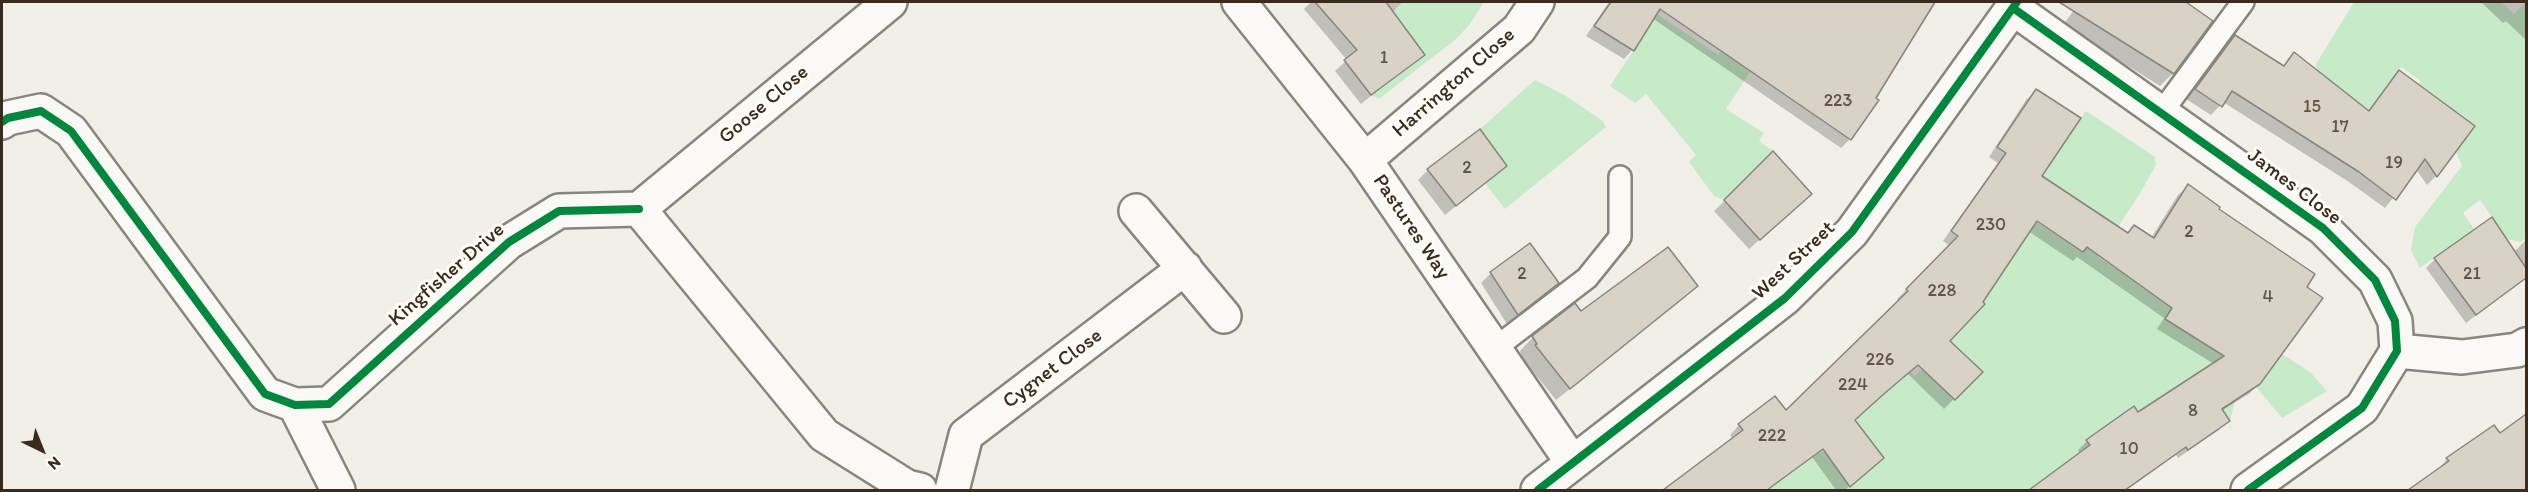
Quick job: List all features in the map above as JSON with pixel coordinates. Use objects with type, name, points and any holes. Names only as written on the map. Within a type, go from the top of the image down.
[{"type":"street","name":"Goose Close","points":[[639,209],[890,2]]},
{"type":"street","name":"Pastures Way","points":[[1239,2],[1365,160],[1572,462]]},
{"type":"street","name":"Harrington Close","points":[[1365,160],[1519,28],[1538,2]]},
{"type":"street","name":"James Close","points":[[2015,5],[2161,113],[2323,228],[2375,280],[2395,321],[2397,351]]},
{"type":"street","name":"West Street","points":[[1538,490],[1785,298],[1852,232],[2015,5]]},
{"type":"street","points":[[2,122],[8,118],[42,111],[71,131],[265,394],[295,405],[338,490]]},
{"type":"street","name":"Kingfisher Drive","points":[[295,405],[329,404],[509,242],[560,211],[639,209]]},
{"type":"street","points":[[639,209],[824,435],[907,488],[920,490]]},
{"type":"street","points":[[1136,211],[1224,316]]},
{"type":"street","name":"Cygnet Close","points":[[952,490],[966,435],[1185,268]]},
{"type":"street","points":[[2248,490],[2362,408],[2397,351],[2462,357],[2517,350],[2526,345]]},
{"type":"lane","points":[[2161,113],[2243,2]]},
{"type":"lane","points":[[1494,349],[1587,278],[1620,237],[1620,177]]},
{"type":"green space","points":[[1404,2],[1484,2],[1470,24],[1456,39],[1379,99],[1371,95],[1425,55],[1393,10]]},
{"type":"green space","points":[[1693,2],[1790,2],[1795,5],[1798,2],[1806,2],[1790,24],[1788,96],[1750,72],[1726,109],[1764,133],[1759,141],[1773,151],[1724,200],[1714,196],[1689,162],[1696,155],[1646,94],[1635,103],[1610,86],[1653,21],[1655,13],[1718,55],[1729,37],[1687,10]]},
{"type":"green space","points":[[2354,2],[2501,2],[2514,14],[2526,2],[2526,238],[2521,242],[2507,239],[2480,200],[2463,213],[2490,251],[2434,258],[2420,268],[2411,250],[2415,227],[2462,166],[2456,152],[2475,126],[2459,115],[2394,117],[2421,81],[2401,67],[2375,103],[2371,113],[2317,71],[2316,64]]},
{"type":"green space","points":[[1535,80],[1566,96],[1603,121],[1606,127],[1505,209],[1485,183],[1507,166],[1480,129]]},
{"type":"green space","points":[[2086,111],[2155,157],[2156,165],[2098,257],[2125,274],[2151,236],[2182,329],[2199,342],[2222,306],[2276,350],[2310,372],[2327,391],[2282,418],[2246,375],[2235,400],[2230,421],[2197,373],[2188,450],[2178,450],[2171,457],[2134,406],[2087,440],[2123,490],[2098,490],[2073,458],[2029,490],[1752,490],[1741,475],[1774,465],[1784,478],[1818,453],[1824,452],[1850,486],[1884,458],[1858,424],[1857,418],[1910,371],[1915,376],[1923,369],[1955,400],[1983,372],[1950,341],[1985,305],[1974,293],[2006,266],[2036,222],[2083,252],[2106,218],[2041,176]]},
{"type":"building","points":[[1315,2],[1386,2],[1425,55],[1371,95],[1344,60],[1357,50]]},
{"type":"building","points":[[1611,2],[1935,2],[1876,98],[1879,100],[1851,140],[1660,9],[1634,51],[1594,26]]},
{"type":"building","points":[[2059,2],[2186,2],[2213,21],[2174,74]]},
{"type":"building","points":[[2235,35],[2284,66],[2294,52],[2369,111],[2399,70],[2475,126],[2437,177],[2425,159],[2396,200],[2359,172],[2232,91],[2222,107],[2195,89]]},
{"type":"building","points":[[2036,89],[2081,118],[2042,176],[2128,233],[2134,225],[2154,238],[2188,184],[2220,207],[2219,209],[2315,274],[2307,287],[2323,298],[2260,384],[2222,409],[2230,421],[2188,450],[2186,447],[2125,490],[2029,490],[2090,445],[2086,440],[2134,406],[2138,412],[2224,356],[2165,319],[2172,308],[2087,247],[2083,252],[2037,221],[1983,302],[1985,304],[1950,341],[1983,372],[1955,400],[1918,365],[1886,392],[1855,420],[1884,458],[1850,487],[1823,449],[1767,490],[1663,490],[1743,430],[1738,424],[1775,396],[1786,410],[1908,291],[1906,289],[1958,236],[1951,231],[2006,153],[1997,147]]},
{"type":"building","points":[[1480,129],[1507,166],[1456,206],[1427,169]]},
{"type":"building","points":[[1773,151],[1812,194],[1760,240],[1724,200]]},
{"type":"building","points":[[2492,217],[2526,268],[2526,278],[2476,315],[2434,258]]},
{"type":"building","points":[[1530,243],[1559,283],[1518,315],[1490,272]]},
{"type":"building","points":[[1668,247],[1698,286],[1570,389],[1535,345],[1537,344],[1532,336],[1575,303],[1581,311]]},
{"type":"building","points":[[2526,414],[2526,490],[2408,490],[2449,461],[2446,458],[2494,425],[2500,433]]},
{"type":"cycle path","points":[[1538,490],[1785,298],[1852,232],[2017,2]]},
{"type":"cycle path","points":[[2013,8],[2323,228],[2375,280],[2395,321],[2397,351],[2362,408],[2248,490]]},
{"type":"cycle path","points":[[2,122],[8,118],[41,111],[71,131],[265,394],[295,405],[329,404],[509,242],[559,211],[639,209]]}]
